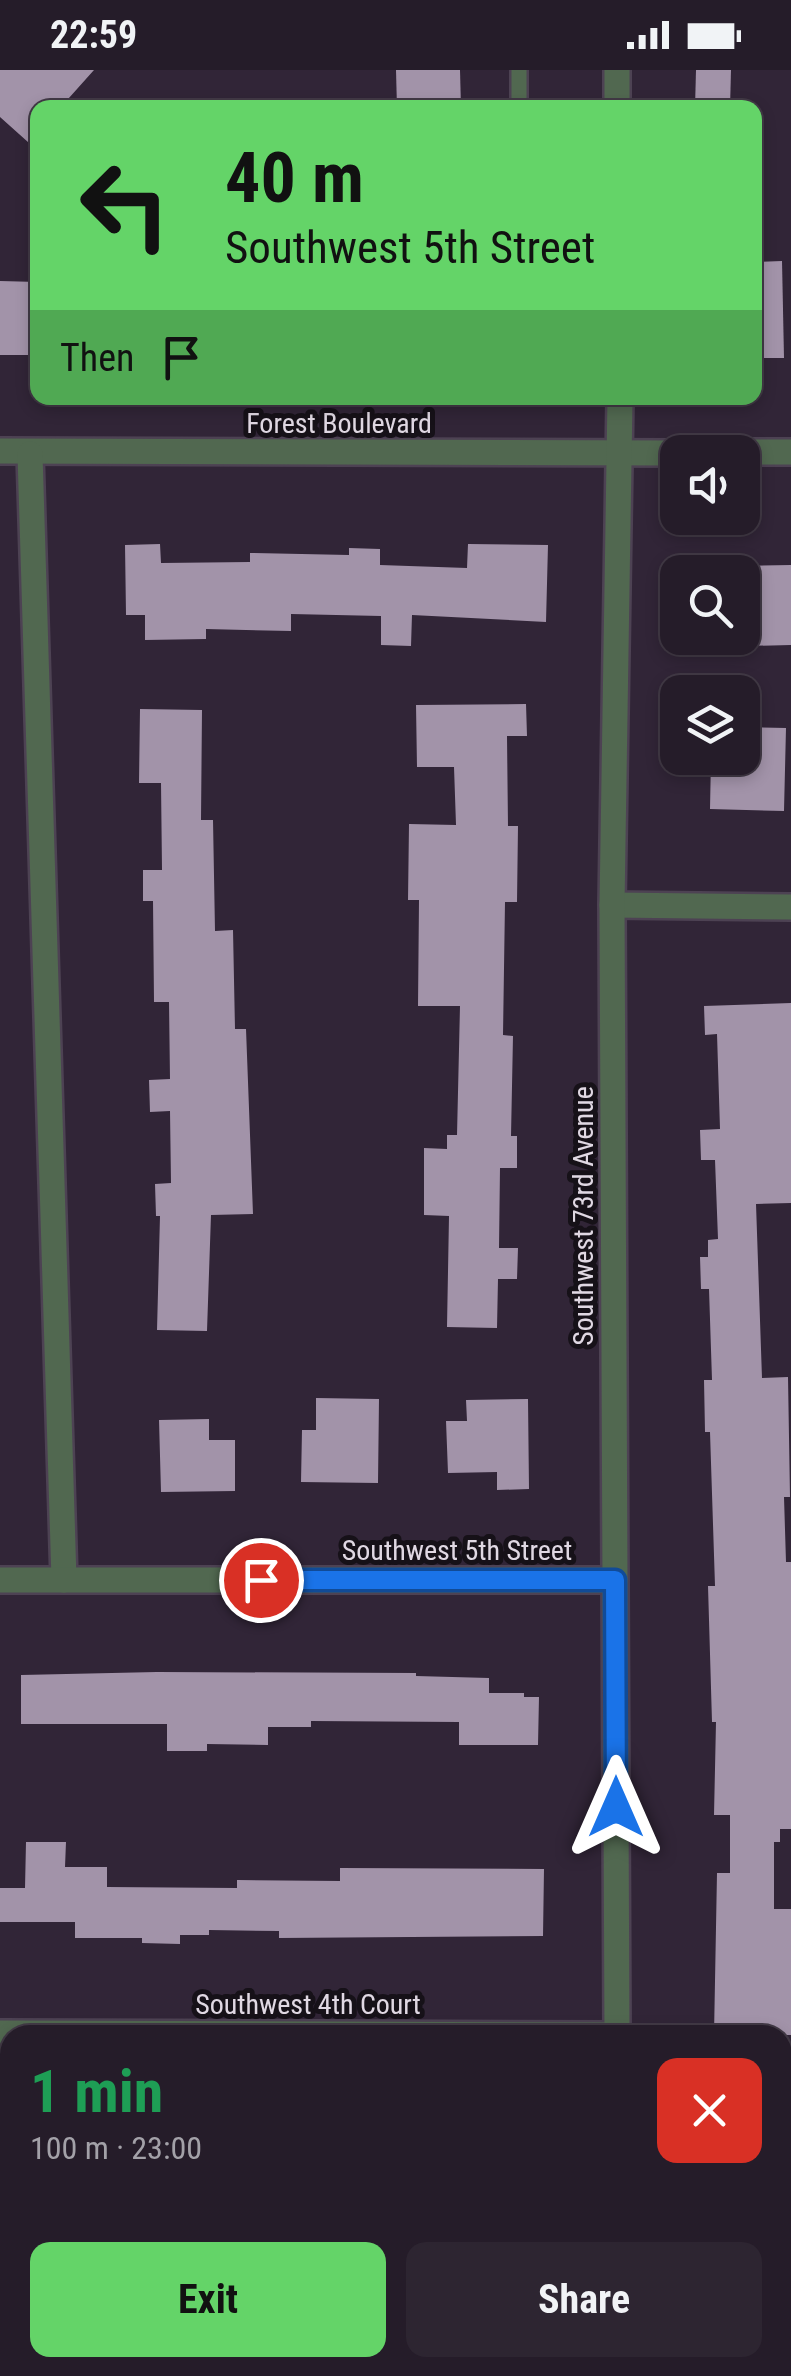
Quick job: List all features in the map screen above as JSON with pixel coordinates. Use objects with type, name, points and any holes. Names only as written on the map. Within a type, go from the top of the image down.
[{"type":"street","points":[[617,70],[617,100]]},
{"type":"street","name":"Southwest 73rd Avenue","points":[[617,2025],[612,905],[620,405]]},
{"type":"street","name":"Forest Boulevard","points":[[0,451],[660,452]]},
{"type":"street","points":[[760,452],[791,452]]},
{"type":"street","points":[[30,454],[64,1580]]},
{"type":"street","points":[[612,905],[791,907]]},
{"type":"street","name":"Southwest 5th Street","points":[[0,1580],[615,1580]]},
{"type":"lane","points":[[518,70],[519,100]]},
{"type":"building","points":[[0,70],[94,70],[67,100],[30,100],[30,144],[0,117]]},
{"type":"building","points":[[396,70],[460,70],[461,100],[397,100]]},
{"type":"building","points":[[696,70],[731,70],[730,100],[695,100]]},
{"type":"building","points":[[782,261],[784,358],[762,358],[762,262]]},
{"type":"building","points":[[0,281],[30,282],[30,355],[0,355]]},
{"type":"building","points":[[160,544],[161,563],[250,562],[250,553],[349,555],[349,548],[380,549],[380,565],[467,568],[468,544],[548,545],[546,622],[412,615],[411,646],[381,645],[381,616],[291,614],[291,631],[206,629],[206,639],[145,640],[145,615],[126,615],[125,545]]},
{"type":"building","points":[[791,565],[791,645],[760,646],[760,566]]},
{"type":"building","points":[[526,704],[527,736],[507,736],[508,826],[518,826],[517,902],[505,902],[503,1035],[513,1036],[511,1136],[517,1136],[517,1168],[500,1168],[499,1248],[518,1248],[517,1279],[498,1279],[497,1328],[447,1327],[449,1216],[424,1215],[424,1148],[447,1149],[447,1135],[457,1135],[460,1006],[418,1006],[419,900],[408,900],[409,824],[456,825],[454,767],[417,767],[416,705]]},
{"type":"building","points":[[140,709],[202,710],[201,820],[213,820],[215,931],[233,930],[235,1029],[246,1029],[253,1214],[211,1215],[207,1331],[157,1330],[160,1216],[156,1216],[155,1184],[171,1183],[170,1111],[150,1112],[149,1080],[170,1079],[169,1002],[154,1002],[153,901],[143,901],[143,870],[162,870],[161,783],[139,783]]},
{"type":"building","points":[[760,727],[786,728],[784,811],[710,809],[711,775],[760,775]]},
{"type":"building","points":[[791,1003],[791,1203],[756,1204],[762,1378],[788,1377],[790,1497],[784,1497],[786,1562],[791,1562],[791,1829],[780,1829],[780,1842],[774,1842],[774,1909],[791,1909],[791,2025],[714,2025],[717,1873],[730,1873],[730,1815],[714,1815],[716,1722],[712,1722],[708,1586],[715,1586],[710,1432],[705,1432],[704,1380],[712,1380],[709,1289],[701,1289],[700,1257],[708,1257],[708,1240],[718,1239],[715,1160],[701,1160],[700,1130],[720,1129],[717,1034],[705,1035],[704,1006]]},
{"type":"building","points":[[316,1398],[379,1399],[378,1483],[301,1482],[302,1430],[316,1430]]},
{"type":"building","points":[[528,1399],[529,1489],[497,1490],[497,1472],[448,1473],[446,1421],[467,1421],[466,1400]]},
{"type":"building","points":[[209,1419],[209,1440],[235,1440],[235,1491],[161,1492],[159,1420]]},
{"type":"building","points":[[416,1673],[489,1678],[489,1693],[539,1697],[538,1745],[459,1745],[459,1722],[311,1721],[311,1727],[268,1727],[268,1745],[207,1744],[207,1751],[167,1751],[167,1724],[21,1724],[21,1675]]},
{"type":"building","points":[[26,1842],[66,1842],[65,1867],[107,1867],[107,1887],[237,1888],[237,1880],[340,1881],[340,1868],[544,1869],[543,1936],[279,1938],[279,1931],[209,1930],[209,1935],[180,1935],[180,1944],[142,1943],[142,1938],[75,1938],[75,1922],[0,1922],[0,1888],[25,1888]]},
{"type":"route","points":[[261,1580],[615,1580],[616,1807]]}]
